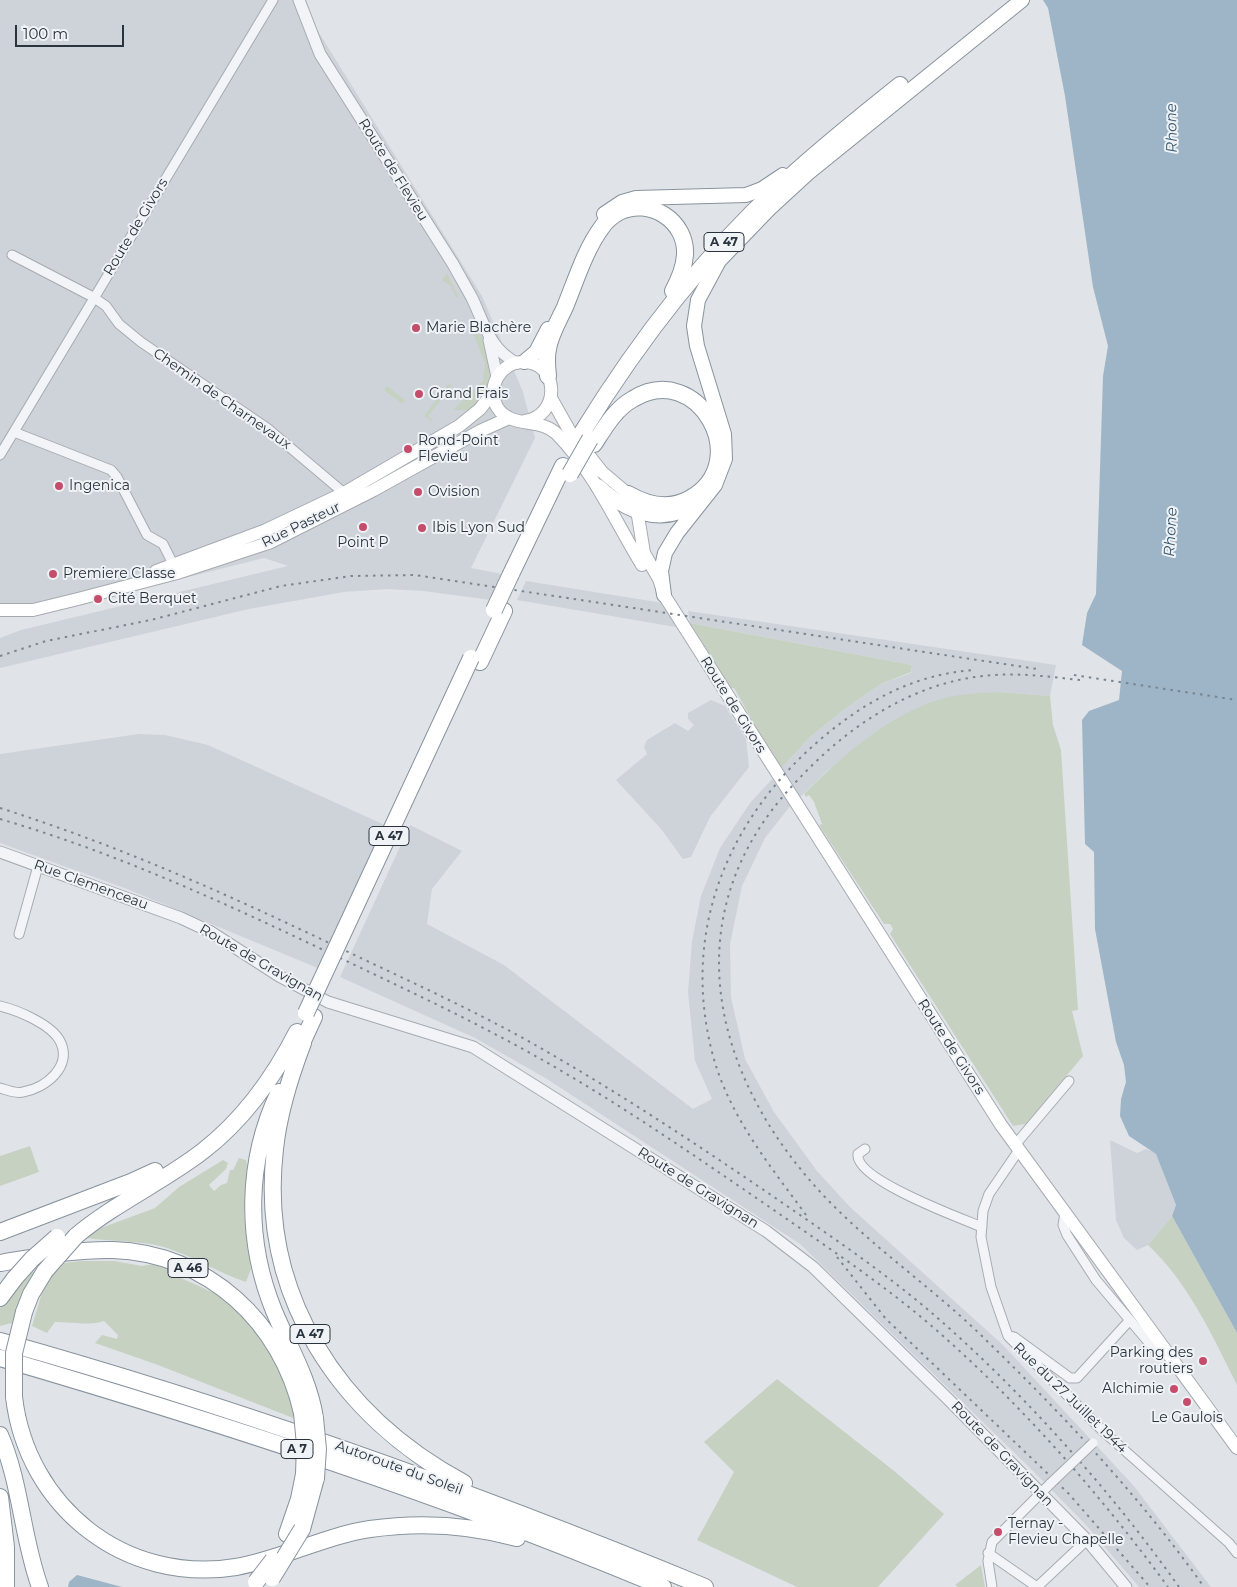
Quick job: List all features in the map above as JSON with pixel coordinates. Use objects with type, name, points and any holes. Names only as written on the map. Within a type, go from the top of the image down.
[{"type":"highway","name":"A 47","points":[[589,438],[651,345],[719,261],[790,189],[993,18],[1010,0]]},
{"type":"highway","name":"A 47","points":[[144,1188],[203,1151],[246,1110],[278,1067],[310,1015],[515,575],[630,359],[693,276],[754,211],[812,157],[900,85],[993,18],[1022,0]]},
{"type":"highway","points":[[520,363],[540,345],[589,234],[608,210],[636,198],[728,197],[758,191],[775,181],[900,85]]},
{"type":"highway","points":[[548,376],[549,345],[594,240],[606,222],[615,214],[629,209],[645,208],[661,212],[672,220],[683,238],[685,255],[676,285],[630,359]]},
{"type":"highway","points":[[664,595],[662,571],[665,553],[720,474],[726,447],[722,426],[697,346],[694,318],[698,300],[719,261]]},
{"type":"highway","points":[[589,438],[634,398],[645,393],[675,392],[702,406],[711,418],[718,436],[719,455],[713,473],[700,491],[687,500],[670,505],[654,504],[628,494]]},
{"type":"highway","name":"A 47","points":[[515,575],[567,477]]},
{"type":"highway","points":[[598,486],[613,500],[636,511],[651,515],[671,515],[685,510],[702,500]]},
{"type":"highway","name":"A 47","points":[[310,1015],[281,1113],[275,1149],[273,1180],[276,1229],[281,1256],[294,1299],[306,1327],[335,1376],[385,1431],[422,1459],[519,1512]]},
{"type":"highway","name":"A 47","points":[[266,1583],[295,1531],[318,1449],[309,1416],[304,1374],[276,1316],[265,1285],[255,1240],[253,1206],[255,1172],[263,1130],[303,1043]]},
{"type":"highway","points":[[0,1232],[148,1174],[183,1155],[246,1110]]},
{"type":"highway","points":[[144,1188],[76,1236],[45,1271],[31,1294],[24,1312],[14,1353],[14,1397],[19,1429],[25,1446],[37,1471],[58,1501],[95,1535],[119,1550],[144,1560],[195,1569],[227,1568],[253,1563],[350,1533],[415,1526],[483,1530],[589,1557]]},
{"type":"highway","points":[[0,1298],[32,1259],[57,1236],[107,1205],[144,1188]]},
{"type":"highway","name":"A 46","points":[[0,1264],[72,1252],[115,1250],[157,1257],[197,1272],[233,1295],[262,1326],[285,1361],[309,1416]]},
{"type":"highway","name":"Autoroute du Soleil","points":[[0,1341],[268,1423],[519,1512],[705,1587]]},
{"type":"highway","name":"Autoroute du Soleil","points":[[0,1358],[144,1400],[315,1455],[589,1557],[663,1587]]},
{"type":"highway","points":[[0,1435],[11,1470],[30,1553],[40,1587]]},
{"type":"highway","points":[[0,1496],[6,1547],[6,1587]]},
{"type":"main road","points":[[520,363],[538,366],[548,376],[551,384],[552,398],[569,430],[602,472],[628,494],[636,511],[644,553],[659,579],[664,595],[655,585],[624,534],[598,486],[557,434],[546,427],[509,418],[498,408],[493,392],[497,377],[504,369],[520,363]]},
{"type":"main road","name":"Rue Pasteur","points":[[0,610],[33,610],[78,599],[270,542],[347,497],[459,426],[480,409],[493,392]]},
{"type":"main road","points":[[525,421],[542,414],[552,398]]},
{"type":"main road","name":"Rue Pasteur","points":[[347,497],[410,471],[480,431],[509,418]]},
{"type":"main road","points":[[624,534],[626,520],[636,511],[654,504]]},
{"type":"main road","name":"Route de Givors","points":[[664,595],[1017,1148],[1237,1448]]},
{"type":"street","name":"Route de Givors","points":[[0,455],[93,297],[273,0]]},
{"type":"street","name":"Route de Flevieu","points":[[299,0],[320,54],[453,264],[472,298],[489,338],[497,377]]},
{"type":"street","name":"Chemin de Charnevaux","points":[[12,255],[93,297],[106,306],[119,324],[140,342],[267,428],[347,497]]},
{"type":"street","name":"Route de Flevieu","points":[[489,338],[506,357],[520,363]]},
{"type":"street","points":[[14,432],[111,470],[117,477],[147,534],[163,544],[176,569]]},
{"type":"street","name":"Rue Clemenceau","points":[[0,852],[181,918]]},
{"type":"street","points":[[19,934],[38,866]]},
{"type":"street","name":"Route de Gravignan","points":[[181,918],[211,932],[279,976],[328,1002],[473,1047],[488,1055],[766,1231],[813,1267],[949,1400],[1087,1540],[1126,1587]]},
{"type":"street","points":[[0,1006],[17,1011],[54,1034],[60,1041],[63,1058],[58,1071],[50,1080],[27,1091],[21,1093],[0,1088]]},
{"type":"street","name":"Rue du 27 Juillet 1944","points":[[1069,1081],[1017,1148],[989,1194],[983,1211],[981,1237],[991,1287],[1008,1336],[1105,1433],[1229,1543],[1237,1553]]},
{"type":"street","points":[[865,1149],[858,1154],[858,1158],[861,1165],[872,1175],[930,1207],[982,1227]]},
{"type":"street","points":[[1065,1213],[1063,1225],[1067,1235],[1096,1280],[1156,1351],[1166,1351]]},
{"type":"street","points":[[1008,1336],[1014,1337],[1070,1378],[1077,1378],[1129,1321]]},
{"type":"street","points":[[992,1587],[988,1553],[992,1542],[1051,1482],[1105,1433]]},
{"type":"street","points":[[988,1553],[1037,1587],[1087,1540]]},
{"type":"shaded area","points":[[0,0],[303,0],[313,23],[482,296],[523,392],[535,438],[471,568],[502,574],[491,600],[423,591],[387,589],[344,592],[249,609],[0,668],[0,638],[21,630],[288,566],[264,558],[41,614],[0,611]]},
{"type":"shaded area","points":[[526,581],[663,603],[676,627],[517,600]]},
{"type":"shaded area","points":[[688,611],[1056,665],[1050,696],[999,692],[935,701],[908,713],[878,731],[826,772],[798,799],[780,770],[809,738],[846,708],[881,684],[911,673],[912,665],[690,623]]},
{"type":"shaded area","points":[[711,700],[725,706],[746,739],[749,767],[710,817],[691,857],[683,859],[661,829],[616,780],[647,754],[644,747],[647,740],[675,723],[688,731],[694,725],[688,719],[688,713]]},
{"type":"shaded area","points":[[139,734],[165,735],[208,745],[387,826],[320,969],[127,889],[0,843],[0,754]]},
{"type":"shaded area","points":[[772,779],[791,805],[765,838],[742,886],[730,944],[731,997],[745,1059],[774,1112],[817,1171],[850,1207],[1003,1345],[1133,1485],[1211,1587],[1139,1587],[1086,1525],[1031,1469],[800,1244],[547,1079],[475,1038],[340,977],[410,825],[462,851],[432,889],[427,924],[504,965],[693,1109],[712,1099],[695,1061],[688,992],[692,941],[701,896],[720,848],[750,803]]},
{"type":"shaded area","points":[[1110,1140],[1137,1153],[1146,1149],[1156,1153],[1176,1205],[1172,1216],[1148,1245],[1137,1250],[1124,1238],[1116,1220]]},
{"type":"green space","points":[[447,273],[459,298],[455,296],[451,286],[442,280]]},
{"type":"green space","points":[[468,321],[475,321],[492,361],[492,370],[490,371],[484,392],[470,410],[453,410],[483,381],[485,363]]},
{"type":"green space","points":[[449,383],[452,386],[428,416],[431,421],[424,416]]},
{"type":"green space","points":[[387,386],[405,400],[402,404],[384,390]]},
{"type":"green space","points":[[690,623],[912,665],[911,672],[881,684],[846,708],[809,738],[780,770],[734,688],[731,688]]},
{"type":"green space","points":[[999,692],[1050,696],[1053,725],[1061,750],[1078,1010],[1072,1011],[1083,1056],[1026,1124],[1013,1126],[890,934],[893,929],[890,924],[884,924],[819,825],[822,824],[814,802],[809,795],[806,797],[804,794],[864,740],[898,718],[934,701],[966,694]]},
{"type":"green space","points":[[30,1146],[39,1172],[0,1186],[0,1156]]},
{"type":"green space","points":[[239,1158],[246,1160],[247,1165],[244,1215],[251,1269],[246,1282],[164,1247],[145,1243],[87,1238],[93,1231],[155,1208],[179,1187],[223,1160],[228,1163],[226,1169],[209,1185],[214,1191],[227,1183],[230,1170],[233,1170]]},
{"type":"green space","points":[[1172,1216],[1237,1333],[1237,1385],[1209,1329],[1187,1293],[1148,1245]]},
{"type":"green space","points":[[80,1261],[115,1261],[142,1266],[154,1264],[168,1269],[172,1274],[210,1291],[231,1304],[254,1327],[272,1355],[286,1385],[294,1417],[95,1343],[102,1335],[117,1339],[118,1335],[104,1321],[86,1324],[55,1322],[47,1333],[32,1326],[44,1286],[59,1264]]},
{"type":"green space","points":[[26,1272],[35,1272],[20,1300],[12,1323],[0,1326],[0,1308]]},
{"type":"green space","points":[[777,1379],[893,1470],[944,1514],[878,1587],[797,1587],[697,1540],[734,1472],[704,1442]]},
{"type":"green space","points":[[981,1565],[985,1587],[958,1587],[955,1585]]},
{"type":"water","name":"Rhone","points":[[1043,0],[1237,0],[1237,1333],[1172,1216],[1176,1205],[1156,1154],[1129,1136],[1120,1116],[1121,1099],[1126,1082],[1124,1065],[1116,1042],[1095,929],[1094,852],[1085,844],[1082,720],[1089,711],[1119,700],[1122,671],[1082,645],[1087,613],[1096,594],[1103,376],[1108,346],[1093,287],[1065,96],[1048,8]]},
{"type":"water","points":[[77,1575],[122,1587],[68,1587],[69,1582]]},
{"type":"railway","points":[[0,656],[46,641],[151,620],[281,586],[351,576],[415,575],[1037,669]]},
{"type":"railway","points":[[806,1215],[764,1158],[739,1118],[728,1097],[712,1052],[704,1007],[703,963],[708,920],[720,879],[738,840],[761,804],[789,769],[839,724],[874,701],[912,683],[932,677],[975,670]]},
{"type":"railway","points":[[1080,680],[994,675],[936,686],[884,710],[859,726],[814,763],[794,784],[756,834],[731,886],[720,940],[721,994],[733,1047],[754,1099],[785,1149],[824,1196],[843,1215],[968,1323],[1074,1429],[1129,1490],[1204,1587]]},
{"type":"railway","points":[[1074,675],[1237,700]]},
{"type":"railway","points":[[0,808],[90,839],[176,874],[261,911],[434,993],[553,1055],[709,1153],[874,1267],[914,1298],[966,1344],[1032,1409],[1095,1479],[1125,1515],[1179,1587]]},
{"type":"railway","points":[[0,819],[87,847],[171,881],[254,917],[336,956],[442,1007],[520,1048],[603,1096],[658,1132],[852,1265],[894,1295],[934,1328],[998,1387],[1058,1451],[1115,1518],[1168,1587]]},
{"type":"railway","points":[[837,1257],[886,1319],[1069,1494],[1150,1587]]},
{"type":"place","name":"Marie Blachère","points":[[416,328]]},
{"type":"place","name":"Grand Frais","points":[[419,394]]},
{"type":"place","name":"Rond-Point Flevieu","points":[[408,449]]},
{"type":"place","name":"Ingenica","points":[[59,486]]},
{"type":"place","name":"Ovision","points":[[418,492]]},
{"type":"place","name":"Point P","points":[[363,527]]},
{"type":"place","name":"Ibis Lyon Sud","points":[[422,528]]},
{"type":"place","name":"Premiere Classe","points":[[53,574]]},
{"type":"place","name":"Cité Berquet","points":[[98,599]]},
{"type":"place","name":"Parking des routiers","points":[[1203,1361]]},
{"type":"place","name":"Alchimie","points":[[1174,1389]]},
{"type":"place","name":"Le Gaulois","points":[[1187,1402]]},
{"type":"place","name":"Ternay - Flevieu Chapelle","points":[[998,1532]]}]
